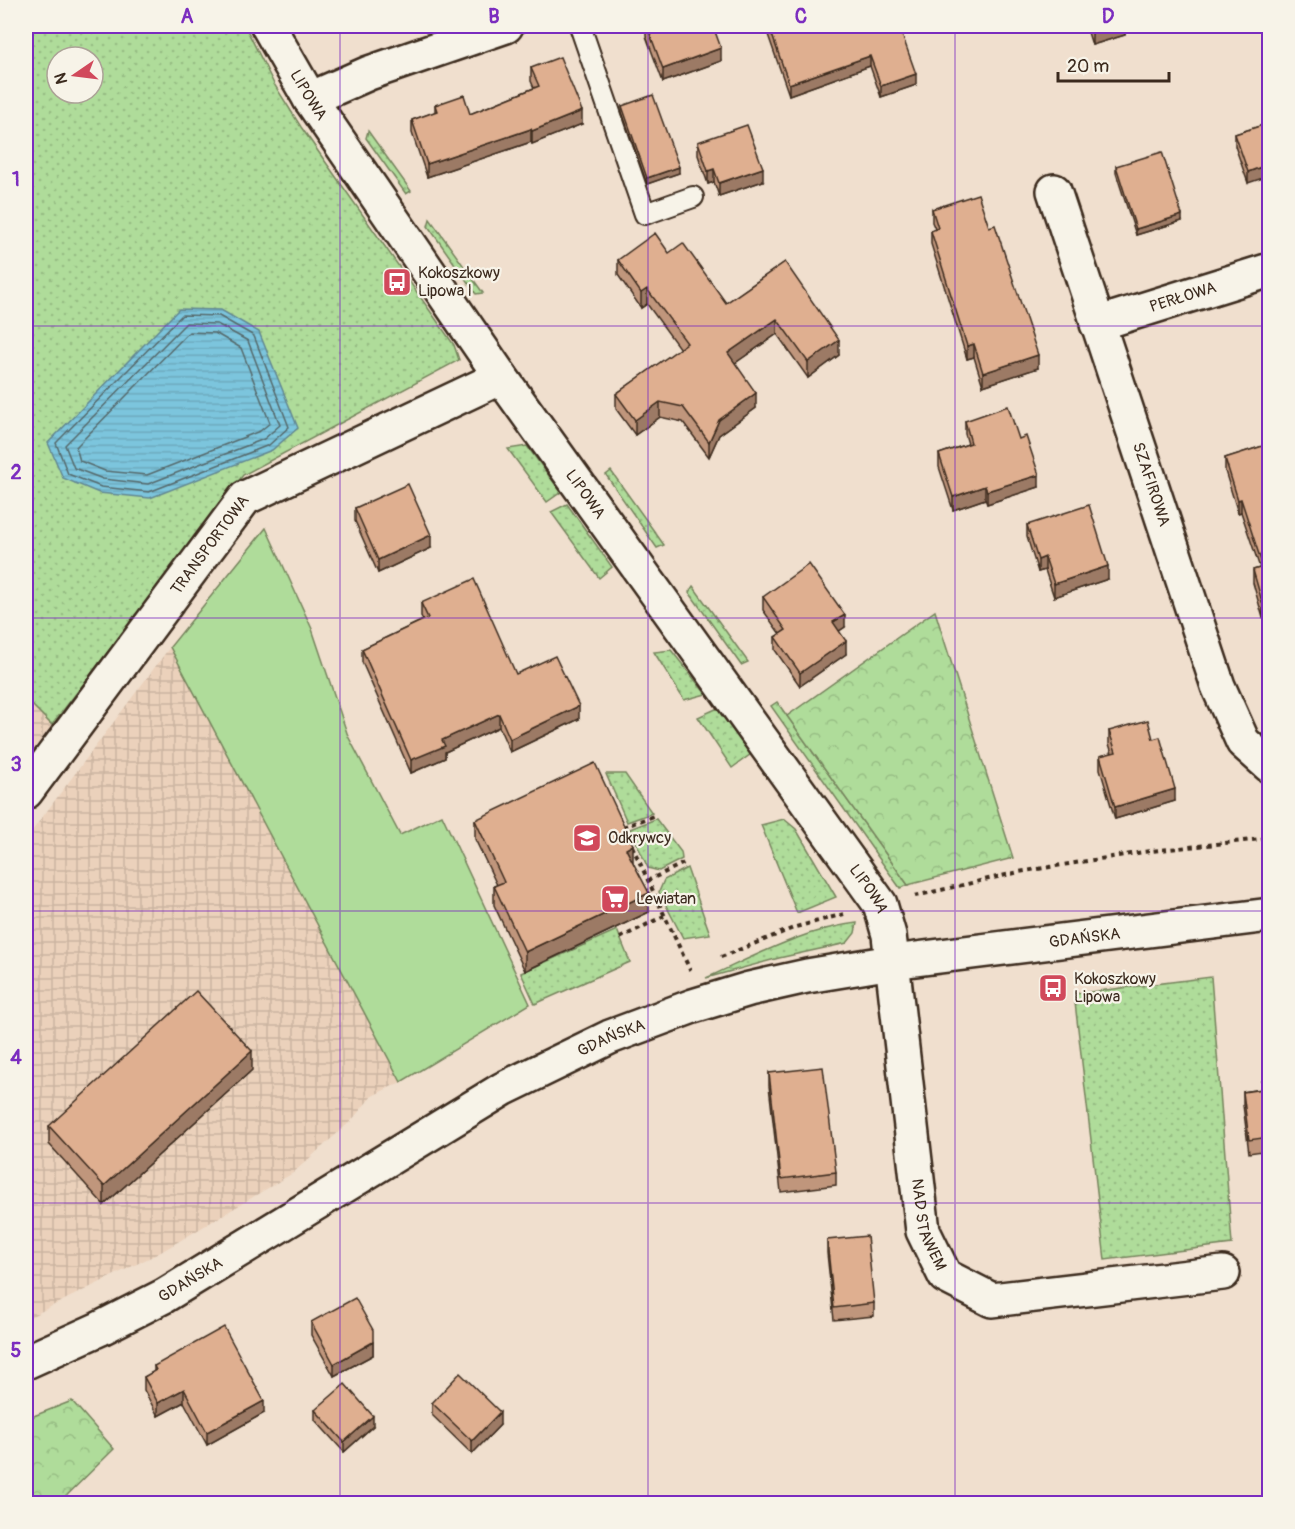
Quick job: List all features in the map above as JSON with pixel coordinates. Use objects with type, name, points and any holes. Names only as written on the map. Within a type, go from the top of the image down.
[{"type":"street","name":"LIPOWA","points":[[268,26],[310,99],[501,377],[880,904],[889,934],[892,962]]},
{"type":"street","points":[[310,99],[369,74],[506,26]]},
{"type":"street","name":"SZAFIROWA","points":[[1054,191],[1218,686],[1243,742],[1269,766]]},
{"type":"street","name":"PERŁOWA","points":[[1097,324],[1269,270]]},
{"type":"street","name":"TRANSPORTOWA","points":[[26,792],[245,498],[501,377]]},
{"type":"street","name":"GDAŃSKA","points":[[26,1362],[164,1296],[503,1089],[610,1037],[693,1006],[749,989],[807,976],[892,962],[1269,915]]},
{"type":"street","name":"NAD STAWEM","points":[[892,962],[923,1231],[945,1275],[992,1300],[1223,1273]]},
{"type":"lane","points":[[580,26],[645,214],[693,197]]},
{"type":"path","points":[[623,827],[654,816]]},
{"type":"path","points":[[619,817],[690,970]]},
{"type":"path","points":[[914,896],[1019,872],[1143,852],[1269,838]]},
{"type":"path","points":[[647,881],[686,862]]},
{"type":"path","points":[[620,938],[664,916]]},
{"type":"shaded area","points":[[170,647],[401,1082],[372,1096],[351,1121],[293,1173],[161,1252],[26,1319],[26,839]]},
{"type":"shaded area","points":[[26,699],[52,725],[26,759]]},
{"type":"green space","points":[[36,26],[245,26],[274,84],[301,127],[454,345],[459,360],[243,475],[52,725],[26,699],[26,39]]},
{"type":"green space","points":[[368,131],[411,191],[406,194],[366,138]]},
{"type":"green space","points":[[430,219],[483,293],[476,294],[428,226]]},
{"type":"green space","points":[[527,446],[561,492],[547,502],[508,449]]},
{"type":"green space","points":[[611,471],[664,545],[657,548],[606,475]]},
{"type":"green space","points":[[567,504],[612,567],[599,578],[551,512]]},
{"type":"green space","points":[[266,528],[312,629],[348,736],[400,835],[442,815],[530,1004],[401,1082],[170,647]]},
{"type":"green space","points":[[693,586],[748,662],[741,665],[689,592]]},
{"type":"green space","points":[[935,611],[1013,858],[908,885],[787,716]]},
{"type":"green space","points":[[671,650],[706,694],[684,700],[654,652]]},
{"type":"green space","points":[[777,702],[908,885],[900,888],[771,706]]},
{"type":"green space","points":[[718,708],[751,754],[732,768],[698,717]]},
{"type":"green space","points":[[606,774],[625,774],[652,813],[627,822]]},
{"type":"green space","points":[[656,819],[681,852],[682,859],[659,871],[648,868],[630,829]]},
{"type":"green space","points":[[784,819],[796,829],[836,897],[797,913],[761,825]]},
{"type":"green space","points":[[687,868],[710,934],[683,938],[659,892],[664,880]]},
{"type":"green space","points":[[857,923],[855,933],[847,943],[779,958],[706,978],[799,937]]},
{"type":"green space","points":[[617,930],[630,962],[535,1004],[521,973]]},
{"type":"green space","points":[[1211,977],[1232,1244],[1105,1260],[1074,994]]},
{"type":"green space","points":[[72,1401],[114,1449],[59,1503],[26,1503],[26,1419]]},
{"type":"water","points":[[179,309],[221,310],[259,332],[298,428],[272,450],[150,498],[99,493],[63,478],[48,443]]},
{"type":"building","points":[[647,26],[713,26],[721,48],[663,69]]},
{"type":"building","points":[[769,26],[899,26],[916,74],[881,86],[870,56],[789,84]]},
{"type":"building","points":[[1090,26],[1115,26],[1092,32]]},
{"type":"building","points":[[560,57],[582,111],[532,131],[531,129],[427,164],[412,120],[437,111],[435,105],[464,95],[470,114],[539,86],[531,68]]},
{"type":"building","points":[[653,95],[679,167],[647,178],[622,106]]},
{"type":"building","points":[[1269,123],[1269,164],[1248,172],[1235,134]]},
{"type":"building","points":[[747,125],[763,168],[719,183],[714,169],[708,171],[698,142]]},
{"type":"building","points":[[1162,152],[1182,215],[1136,229],[1116,166]]},
{"type":"building","points":[[978,194],[989,227],[995,225],[1038,355],[983,373],[974,344],[967,346],[931,231],[938,228],[932,209]]},
{"type":"building","points":[[655,233],[669,253],[683,243],[726,303],[785,262],[839,340],[808,362],[777,319],[728,353],[756,393],[719,420],[709,442],[683,407],[660,402],[635,420],[616,394],[687,343],[647,289],[641,293],[618,260]]},
{"type":"building","points":[[1008,406],[1019,439],[1026,436],[1039,475],[987,491],[985,486],[953,497],[939,454],[971,443],[965,421]]},
{"type":"building","points":[[1269,444],[1269,603],[1263,605],[1253,570],[1263,567],[1225,458]]},
{"type":"building","points":[[408,484],[431,535],[378,560],[355,508]]},
{"type":"building","points":[[1089,505],[1108,566],[1054,584],[1045,557],[1038,560],[1027,525]]},
{"type":"building","points":[[809,564],[845,615],[833,622],[846,641],[800,673],[775,637],[786,630],[763,597]]},
{"type":"building","points":[[474,579],[516,674],[555,656],[579,706],[510,739],[499,714],[442,740],[445,746],[411,760],[362,649],[428,618],[421,603]]},
{"type":"building","points":[[1148,720],[1153,739],[1160,737],[1175,789],[1115,807],[1100,756],[1116,752],[1109,731]]},
{"type":"building","points":[[595,763],[633,845],[626,849],[649,893],[525,952],[494,886],[504,882],[475,820]]},
{"type":"building","points":[[196,991],[252,1051],[104,1186],[49,1126]]},
{"type":"building","points":[[823,1067],[836,1172],[781,1179],[769,1073]]},
{"type":"building","points":[[1269,1080],[1269,1137],[1249,1140],[1243,1092],[1264,1089],[1262,1081]]},
{"type":"building","points":[[867,1236],[874,1303],[834,1308],[827,1240]]},
{"type":"building","points":[[355,1298],[373,1330],[373,1342],[334,1364],[311,1322]]},
{"type":"building","points":[[224,1327],[264,1401],[207,1432],[184,1389],[158,1403],[144,1377],[156,1370],[154,1366]]},
{"type":"building","points":[[460,1373],[500,1412],[472,1441],[432,1403]]},
{"type":"building","points":[[345,1384],[373,1416],[344,1442],[315,1410]]},
{"type":"place","name":"Kokoszkowy Lipowa I","points":[[397,282]]},
{"type":"place","name":"Odkrywcy","points":[[587,838]]},
{"type":"place","name":"Lewiatan","points":[[615,899]]},
{"type":"place","name":"Kokoszkowy Lipowa","points":[[1053,988]]}]
